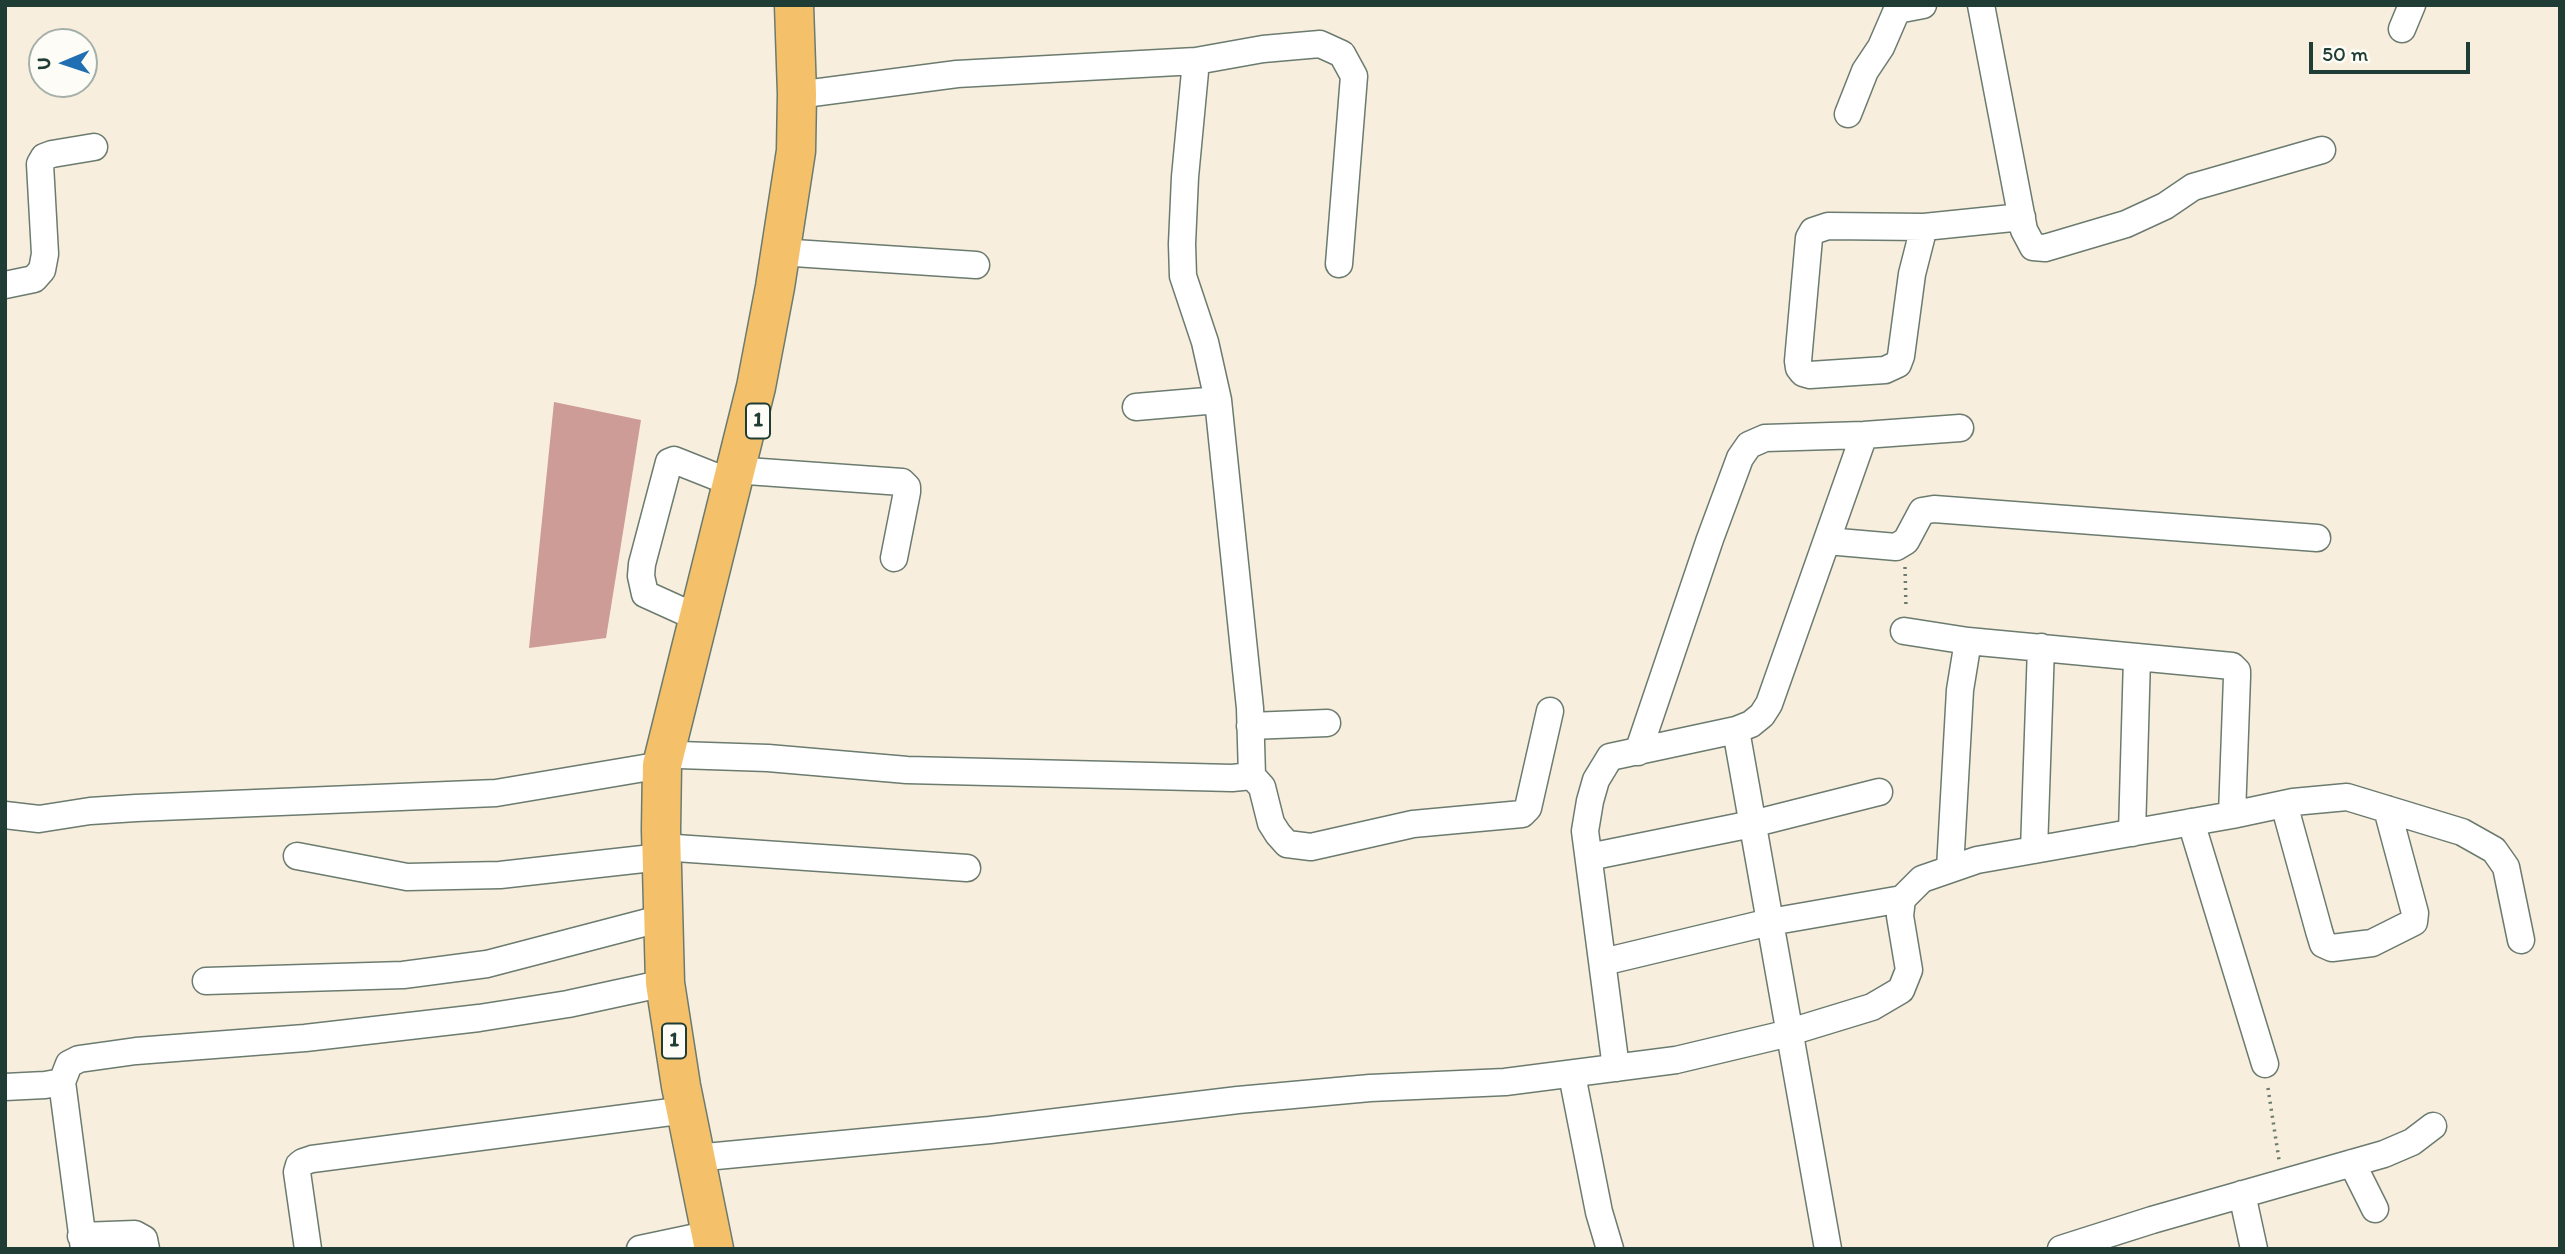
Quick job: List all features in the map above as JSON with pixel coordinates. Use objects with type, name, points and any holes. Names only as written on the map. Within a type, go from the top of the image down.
[{"type":"highway","name":"1","points":[[713,1241],[686,1110],[665,983],[661,845],[671,760],[698,618],[740,477],[775,287],[796,152],[794,5]]},
{"type":"highway","name":"1","points":[[671,760],[803,208],[810,149],[811,93],[807,5]]},
{"type":"street","points":[[1981,5],[2024,230],[2033,247],[2045,248],[2126,224],[2165,206],[2193,187],[2322,150]]},
{"type":"street","points":[[1848,114],[1865,71],[1881,47],[1901,7]]},
{"type":"street","points":[[811,93],[957,74],[1195,61],[1263,49],[1320,44],[1342,54],[1354,76],[1339,264]]},
{"type":"street","points":[[1195,61],[1185,177],[1183,276],[1205,342],[1218,400],[1250,726],[1252,776],[1262,787],[1271,823],[1287,844],[1311,847],[1413,824],[1522,814],[1528,808],[1550,711]]},
{"type":"street","points":[[5,285],[34,279],[42,270],[44,254],[39,170],[44,157],[61,151],[94,147]]},
{"type":"street","points":[[1924,227],[1912,274],[1898,364],[1885,370],[1810,375],[1803,373],[1799,369],[1798,361],[1809,238],[1813,231],[1828,226],[1924,227],[2022,217]]},
{"type":"street","points":[[794,253],[976,265]]},
{"type":"street","points":[[1136,407],[1218,400]]},
{"type":"street","points":[[1639,752],[1710,539],[1740,458],[1749,445],[1765,438],[1960,428]]},
{"type":"street","points":[[1616,1068],[1586,831],[1596,780],[1610,757],[1736,730],[1751,724],[1762,715],[1769,704],[1864,435]]},
{"type":"street","points":[[698,618],[645,594],[642,587],[642,564],[666,467],[674,460],[740,477],[902,482],[907,487],[894,558]]},
{"type":"street","points":[[1827,541],[1889,548],[1902,545],[1922,512],[1934,509],[2316,538]]},
{"type":"street","points":[[1904,631],[1968,641],[2232,666],[2237,677],[2232,815]]},
{"type":"street","points":[[1950,869],[1960,690],[1968,641]]},
{"type":"street","points":[[2034,850],[2041,647]]},
{"type":"street","points":[[2132,833],[2137,658]]},
{"type":"street","points":[[1250,726],[1327,723]]},
{"type":"street","points":[[1736,730],[1828,1249]]},
{"type":"street","points":[[5,815],[39,819],[90,811],[136,808],[496,793],[671,760],[768,758],[907,770],[1232,778],[1252,776]]},
{"type":"street","points":[[1589,857],[1752,824],[1879,792]]},
{"type":"street","points":[[1603,962],[1770,922],[1902,899],[1922,879],[1977,860],[2284,804],[2347,797],[2462,832],[2494,850],[2506,867],[2521,940]]},
{"type":"street","points":[[2284,804],[2323,944],[2332,948],[2372,943],[2414,922],[2415,913],[2387,810]]},
{"type":"street","points":[[2191,822],[2264,1064]]},
{"type":"street","points":[[297,856],[407,877],[500,875],[661,845],[967,868]]},
{"type":"street","points":[[695,1158],[990,1130],[1238,1100],[1370,1088],[1505,1082],[1676,1060],[1789,1032],[1872,1007],[1901,990],[1909,970],[1900,916],[1902,899]]},
{"type":"street","points":[[206,981],[403,975],[475,966],[663,918]]},
{"type":"street","points":[[146,1249],[144,1238],[135,1234],[83,1242],[62,1082],[69,1064],[79,1059],[136,1051],[306,1038],[479,1018],[568,1004],[665,983]]},
{"type":"street","points":[[1572,1075],[1610,1249]]},
{"type":"street","points":[[5,1087],[62,1082]]},
{"type":"street","points":[[308,1249],[297,1172],[303,1162],[686,1110]]},
{"type":"street","points":[[2061,1249],[2384,1154],[2412,1142],[2433,1126]]},
{"type":"street","points":[[2351,1163],[2375,1209]]},
{"type":"street","points":[[2242,1194],[2254,1249]]},
{"type":"street","points":[[640,1249],[713,1241]]},
{"type":"path","points":[[1902,545],[1906,584],[1904,631]]},
{"type":"path","points":[[2264,1064],[2282,1183]]},
{"type":"building","points":[[554,402],[641,420],[606,638],[529,648]]}]
